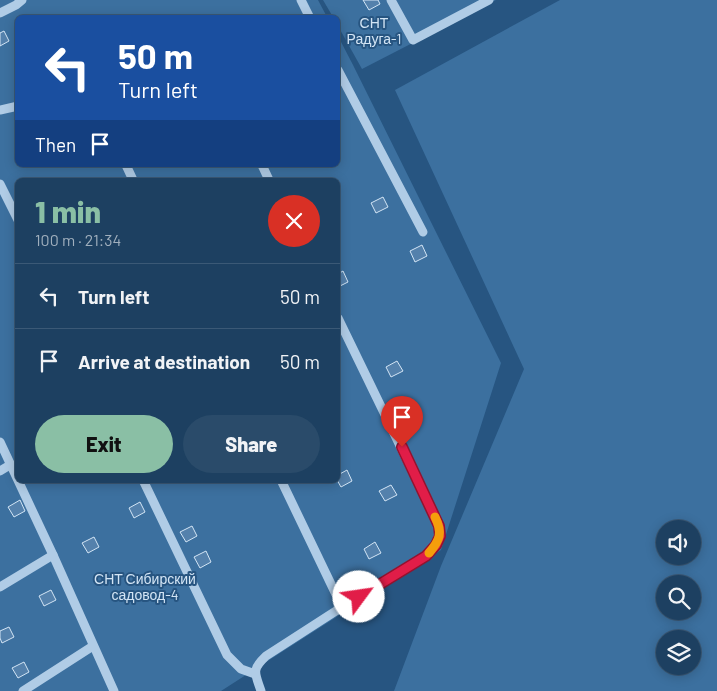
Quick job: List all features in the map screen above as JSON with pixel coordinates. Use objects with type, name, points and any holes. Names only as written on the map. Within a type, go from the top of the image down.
[{"type":"lane","points":[[0,13],[22,0]]},
{"type":"lane","points":[[300,0],[308,15]]},
{"type":"lane","points":[[391,0],[414,40],[489,0]]},
{"type":"lane","points":[[340,74],[423,232]]},
{"type":"lane","points":[[0,110],[15,107]]},
{"type":"lane","points":[[0,184],[15,214]]},
{"type":"lane","points":[[261,691],[255,674],[258,664],[266,656],[426,556],[436,545],[440,536],[439,526],[340,322]]},
{"type":"lane","points":[[0,442],[15,475]]},
{"type":"lane","points":[[0,471],[10,465]]},
{"type":"lane","points":[[19,483],[114,691]]},
{"type":"lane","points":[[144,483],[227,654],[241,669],[255,674]]},
{"type":"lane","points":[[281,483],[342,607]]},
{"type":"lane","points":[[0,587],[53,555]]},
{"type":"lane","points":[[23,691],[93,646]]},
{"type":"green space","name":"СНТ Сибирский садовод-4","points":[[0,0],[318,0],[326,15],[15,15],[15,167],[340,167],[340,40],[501,363],[441,550],[221,691],[0,691]]},
{"type":"green space","name":"СНТ Радуга-1","points":[[323,0],[496,0],[362,69],[340,30],[340,15],[332,15]]},
{"type":"green space","points":[[560,0],[717,0],[717,691],[394,691],[441,566],[524,369],[395,90]]},
{"type":"building","points":[[363,0],[378,0],[380,4],[369,10]]},
{"type":"building","points":[[4,31],[9,41],[0,46],[0,33]]},
{"type":"building","points":[[383,197],[388,207],[376,213],[371,203]]},
{"type":"building","points":[[422,245],[427,256],[415,262],[410,251]]},
{"type":"building","points":[[343,271],[348,282],[340,286],[340,273]]},
{"type":"building","points":[[397,361],[403,371],[391,377],[386,367]]},
{"type":"building","points":[[347,470],[352,481],[341,487],[339,483],[340,474]]},
{"type":"building","points":[[391,485],[397,495],[385,501],[379,491]]},
{"type":"building","points":[[20,500],[25,511],[14,517],[8,507]]},
{"type":"building","points":[[140,502],[145,512],[134,518],[129,508]]},
{"type":"building","points":[[192,526],[197,536],[186,542],[180,532]]},
{"type":"building","points":[[94,537],[99,547],[88,553],[82,543]]},
{"type":"building","points":[[375,542],[381,553],[369,559],[364,549]]},
{"type":"building","points":[[206,551],[211,562],[200,568],[194,557]]},
{"type":"building","points":[[51,590],[56,600],[44,606],[39,596]]},
{"type":"building","points":[[9,627],[14,637],[2,643],[0,631]]},
{"type":"building","points":[[24,662],[29,672],[18,678],[12,668]]},
{"type":"slow traffic","points":[[429,553],[436,545],[440,536],[439,526],[435,517]]},
{"type":"route","points":[[359,597],[426,556],[436,545],[440,536],[439,526],[402,447]]}]
